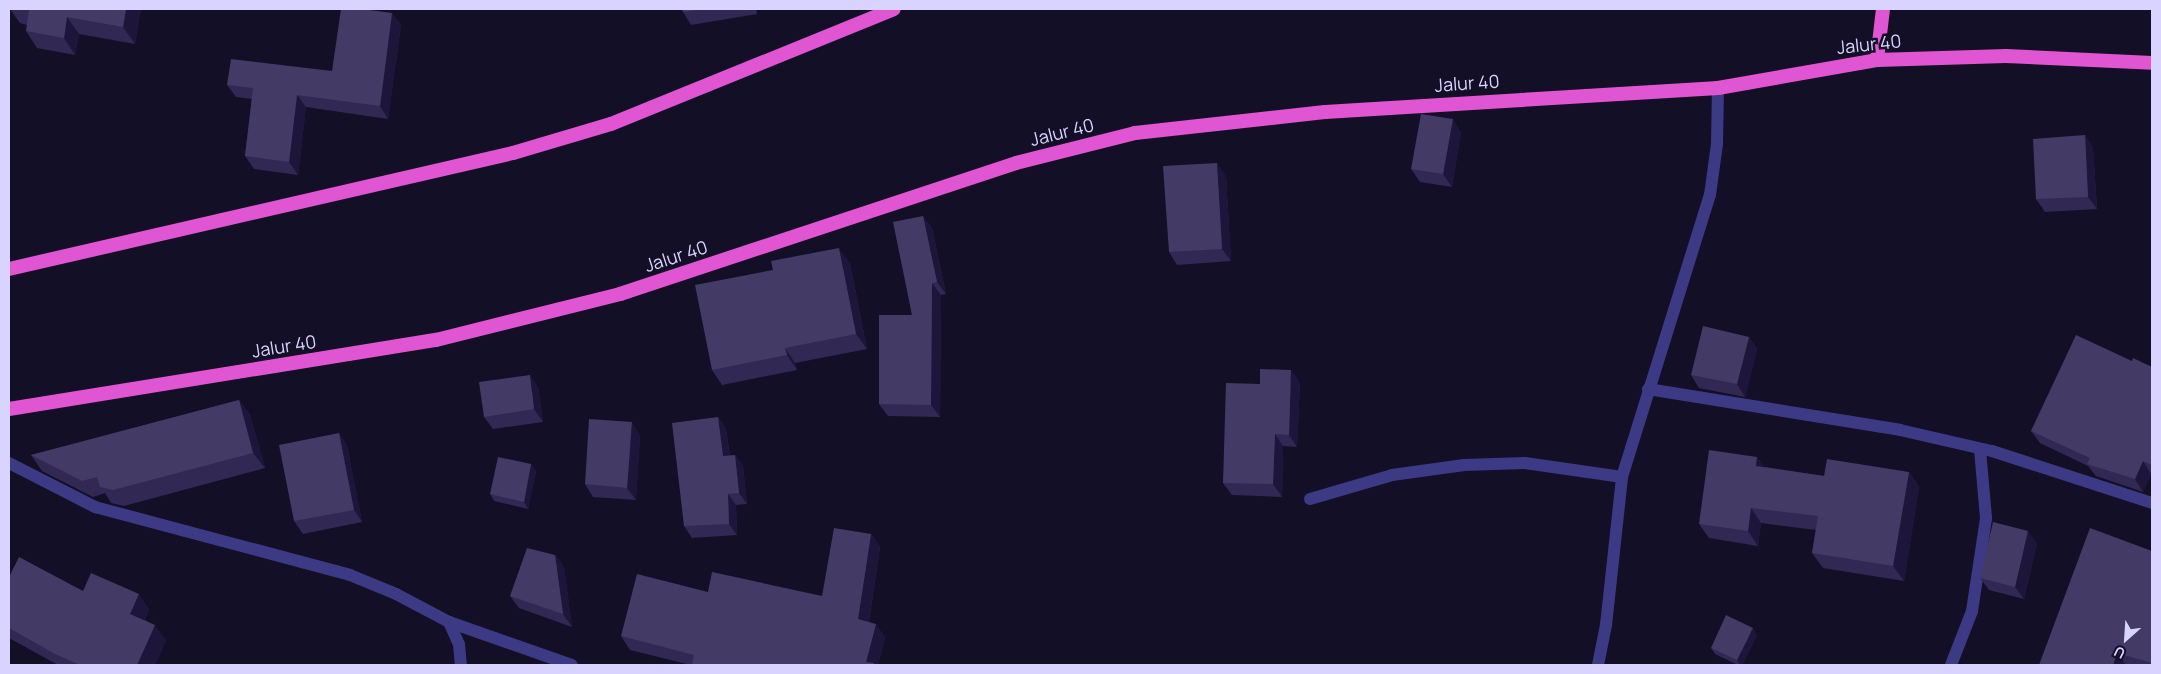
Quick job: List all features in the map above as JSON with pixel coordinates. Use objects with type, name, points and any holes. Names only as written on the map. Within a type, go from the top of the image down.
[{"type":"highway","points":[[9,269],[513,153],[611,124],[894,9]]},
{"type":"highway","points":[[1877,60],[1883,9]]},
{"type":"highway","name":"Jalur 40","points":[[9,409],[436,340],[620,294],[1016,163],[1135,134],[1325,112],[1718,88],[1877,60],[2006,56],[2152,63]]},
{"type":"street","points":[[1598,665],[1606,625],[1622,477],[1710,195],[1717,144],[1718,88]]},
{"type":"street","points":[[1648,389],[1882,427],[1980,449],[2152,503]]},
{"type":"street","points":[[1951,665],[1972,611],[1986,518],[1980,449]]},
{"type":"street","points":[[9,463],[95,506],[350,575],[396,594],[449,622],[572,665]]},
{"type":"street","points":[[1310,499],[1392,475],[1464,465],[1525,463],[1622,477]]},
{"type":"street","points":[[449,622],[459,644],[461,665]]},
{"type":"building","points":[[21,9],[126,9],[123,27],[67,17],[64,38],[26,31],[29,10]]},
{"type":"building","points":[[341,9],[362,9],[392,13],[380,106],[297,95],[289,162],[245,156],[253,88],[227,85],[231,59],[332,71]]},
{"type":"building","points":[[682,9],[704,9],[683,12]]},
{"type":"building","points":[[1421,114],[1453,119],[1443,174],[1411,169]]},
{"type":"building","points":[[2085,135],[2088,197],[2036,199],[2033,139]]},
{"type":"building","points":[[1217,163],[1222,249],[1169,252],[1163,166]]},
{"type":"building","points":[[923,216],[937,282],[932,283],[931,405],[879,404],[879,315],[912,315],[893,222]]},
{"type":"building","points":[[839,248],[856,334],[785,348],[787,355],[712,370],[695,285],[773,270],[771,261]]},
{"type":"building","points":[[1703,326],[1749,337],[1737,384],[1691,375]]},
{"type":"building","points":[[2076,335],[2132,361],[2133,358],[2152,367],[2152,465],[2143,461],[2135,479],[2087,464],[2090,458],[2031,431]]},
{"type":"building","points":[[1260,369],[1291,370],[1289,435],[1275,434],[1273,484],[1223,483],[1226,383],[1260,384]]},
{"type":"building","points":[[530,375],[534,409],[484,417],[479,382]]},
{"type":"building","points":[[239,400],[253,453],[113,490],[100,487],[97,477],[82,481],[31,455]]},
{"type":"building","points":[[718,417],[723,456],[735,455],[739,493],[728,494],[729,524],[684,526],[672,423]]},
{"type":"building","points":[[589,419],[632,422],[627,488],[585,484]]},
{"type":"building","points":[[339,433],[354,510],[294,521],[279,445]]},
{"type":"building","points":[[1709,450],[1757,457],[1756,466],[1824,476],[1827,459],[1909,472],[1893,566],[1812,553],[1818,516],[1751,508],[1748,531],[1699,524]]},
{"type":"building","points":[[498,457],[531,464],[524,502],[490,494]]},
{"type":"building","points":[[1993,522],[2028,531],[2015,587],[1980,578]]},
{"type":"building","points":[[834,528],[871,534],[858,619],[876,624],[866,662],[874,663],[874,665],[692,665],[694,655],[621,636],[637,574],[708,592],[712,572],[822,596]]},
{"type":"building","points":[[2090,528],[2152,551],[2152,663],[2117,653],[2113,665],[2039,665]]},
{"type":"building","points":[[527,548],[555,555],[563,614],[510,596]]},
{"type":"building","points":[[19,557],[83,591],[91,573],[139,594],[130,614],[155,625],[137,665],[80,665],[55,654],[9,628],[9,577]]},
{"type":"building","points":[[1726,615],[1753,628],[1737,660],[1711,648]]}]
